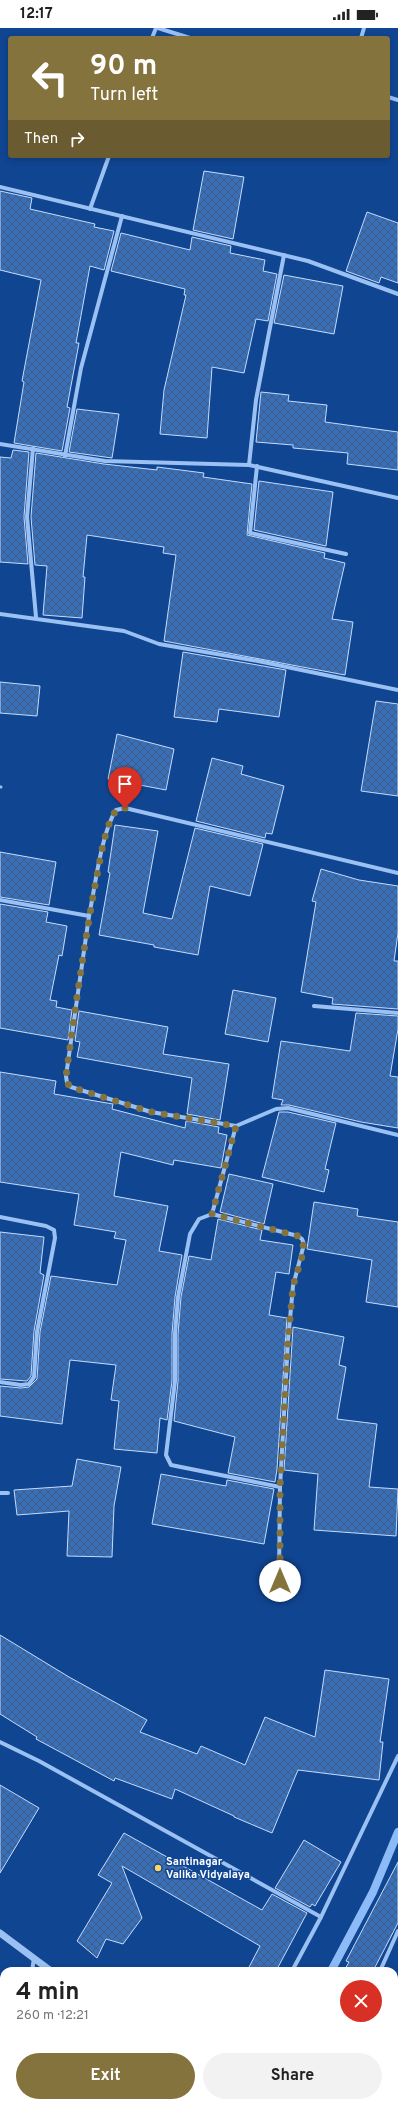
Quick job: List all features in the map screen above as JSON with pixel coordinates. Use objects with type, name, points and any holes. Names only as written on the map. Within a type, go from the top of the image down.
[{"type":"street","points":[[157,28],[172,30],[186,36]]},
{"type":"street","points":[[90,209],[108,158]]},
{"type":"street","points":[[0,187],[308,261],[398,294]]},
{"type":"street","points":[[65,456],[81,368],[122,216]]},
{"type":"street","points":[[249,465],[256,400],[284,255]]},
{"type":"street","points":[[0,444],[33,448],[65,456],[105,461],[257,466],[398,498]]},
{"type":"street","points":[[33,448],[27,517],[36,617]]},
{"type":"street","points":[[257,466],[250,533],[346,554]]},
{"type":"street","points":[[0,614],[36,617],[124,631],[159,644],[258,661],[398,690]]},
{"type":"street","points":[[398,873],[125,808],[116,810],[112,816],[102,853],[89,916],[66,1076],[67,1083],[71,1087],[151,1112],[236,1126],[276,1109],[288,1108],[398,1135]]},
{"type":"street","points":[[0,900],[89,916]]},
{"type":"street","points":[[314,1006],[398,1014]]},
{"type":"street","points":[[212,1214],[236,1126]]},
{"type":"street","points":[[280,1487],[171,1465],[166,1455],[175,1381],[175,1334],[178,1297],[190,1234],[199,1219],[212,1214],[298,1236],[302,1238],[304,1244],[293,1286],[280,1487],[280,1581]]},
{"type":"street","points":[[0,1217],[46,1226],[54,1230],[55,1238],[37,1332],[34,1376],[29,1384],[0,1382]]},
{"type":"street","points":[[0,1492],[8,1493]]},
{"type":"street","points":[[0,1742],[39,1761],[321,1917]]},
{"type":"street","points":[[294,1967],[321,1917],[398,1756]]},
{"type":"street","points":[[382,1967],[398,1931]]},
{"type":"street","points":[[0,1933],[46,1967]]},
{"type":"street","points":[[33,1967],[34,1958]]},
{"type":"building","points":[[204,171],[244,177],[233,239],[193,230]]},
{"type":"building","points":[[0,191],[32,198],[30,209],[95,224],[94,227],[114,231],[104,270],[90,266],[76,343],[79,343],[67,407],[70,408],[62,451],[14,443],[24,382],[22,381],[41,280],[0,270]]},
{"type":"building","points":[[367,212],[398,223],[398,283],[381,277],[379,283],[346,271]]},
{"type":"building","points":[[121,233],[190,250],[192,237],[231,246],[230,253],[265,260],[263,271],[277,274],[268,321],[256,319],[244,373],[212,367],[207,438],[160,434],[164,390],[186,295],[184,295],[185,289],[111,271]]},
{"type":"building","points":[[284,275],[343,286],[334,334],[274,323]]},
{"type":"building","points":[[261,392],[289,395],[288,401],[327,405],[325,422],[398,432],[398,470],[347,464],[348,453],[293,448],[293,445],[256,442]]},
{"type":"building","points":[[77,409],[119,414],[112,458],[69,452]]},
{"type":"building","points":[[13,450],[29,452],[24,517],[28,564],[0,562],[0,457],[11,458]]},
{"type":"building","points":[[36,453],[104,464],[157,470],[157,467],[204,473],[203,477],[252,484],[247,535],[325,553],[324,558],[345,563],[332,619],[353,622],[345,675],[164,641],[176,555],[163,553],[164,547],[87,535],[83,577],[85,577],[82,618],[43,615],[47,566],[35,565],[31,517]]},
{"type":"building","points":[[259,481],[333,492],[326,546],[254,530]]},
{"type":"building","points":[[183,652],[286,670],[279,717],[219,709],[217,722],[174,717]]},
{"type":"building","points":[[0,682],[40,686],[37,716],[0,713]]},
{"type":"building","points":[[376,701],[398,704],[398,796],[361,791]]},
{"type":"building","points":[[117,734],[174,749],[166,790],[108,779]]},
{"type":"building","points":[[212,758],[243,766],[241,774],[284,786],[272,834],[266,833],[265,838],[196,821]]},
{"type":"building","points":[[115,825],[158,831],[143,913],[172,919],[195,828],[263,844],[250,896],[210,886],[198,955],[99,935],[110,873],[108,872]]},
{"type":"building","points":[[0,852],[56,862],[49,905],[0,897]]},
{"type":"building","points":[[321,869],[359,880],[398,886],[398,933],[394,961],[398,961],[398,1009],[332,1004],[333,998],[301,992],[316,902],[312,901]]},
{"type":"building","points":[[0,904],[48,912],[46,922],[67,926],[62,956],[59,955],[50,1000],[57,1001],[56,1007],[72,1010],[68,1040],[0,1028]]},
{"type":"building","points":[[233,990],[276,998],[268,1042],[225,1034]]},
{"type":"building","points":[[79,1011],[168,1027],[163,1054],[229,1064],[220,1120],[187,1114],[192,1078],[77,1057],[80,1042],[75,1041]]},
{"type":"building","points":[[356,1013],[398,1016],[398,1029],[390,1076],[398,1077],[398,1128],[361,1122],[289,1105],[281,1105],[283,1100],[272,1098],[281,1041],[350,1051]]},
{"type":"building","points":[[0,1072],[56,1081],[54,1094],[113,1104],[112,1109],[185,1128],[186,1121],[219,1127],[218,1133],[227,1135],[221,1168],[174,1160],[173,1165],[121,1152],[114,1196],[168,1206],[159,1251],[182,1255],[175,1297],[172,1334],[172,1381],[167,1420],[160,1418],[157,1453],[114,1449],[119,1401],[111,1400],[116,1365],[70,1360],[62,1424],[0,1416],[0,1386],[21,1388],[29,1387],[37,1379],[40,1332],[51,1276],[117,1285],[126,1240],[114,1238],[116,1232],[74,1225],[79,1194],[0,1182]]},
{"type":"building","points":[[279,1112],[288,1112],[336,1123],[325,1169],[329,1170],[324,1192],[262,1177]]},
{"type":"building","points":[[229,1174],[273,1184],[264,1224],[220,1212]]},
{"type":"building","points":[[314,1202],[358,1209],[357,1216],[398,1222],[398,1307],[366,1302],[372,1260],[307,1249]]},
{"type":"building","points":[[218,1219],[262,1230],[260,1240],[293,1245],[289,1274],[276,1272],[269,1315],[287,1318],[275,1482],[228,1473],[235,1437],[174,1421],[178,1381],[178,1334],[181,1297],[189,1256],[211,1260]]},
{"type":"building","points":[[0,1232],[44,1237],[40,1273],[44,1275],[34,1331],[31,1376],[27,1381],[0,1379]]},
{"type":"building","points":[[293,1327],[344,1337],[339,1365],[346,1367],[337,1419],[377,1424],[369,1487],[398,1489],[396,1536],[314,1530],[318,1474],[284,1470]]},
{"type":"building","points":[[77,1459],[121,1467],[114,1506],[112,1557],[67,1556],[69,1511],[17,1515],[14,1490],[72,1486]]},
{"type":"building","points":[[161,1474],[226,1486],[227,1480],[274,1489],[264,1544],[152,1524]]},
{"type":"building","points":[[0,1635],[69,1677],[147,1720],[140,1732],[197,1754],[201,1746],[245,1765],[265,1717],[315,1737],[325,1670],[389,1679],[380,1742],[383,1742],[379,1780],[298,1770],[272,1833],[175,1789],[172,1799],[115,1778],[114,1781],[36,1739],[37,1737],[0,1714]]},
{"type":"building","points":[[0,1785],[39,1808],[0,1873]]},
{"type":"building","points":[[124,1833],[262,1910],[272,1894],[307,1913],[278,1967],[249,1967],[260,1946],[122,1866],[142,1918],[123,1944],[106,1939],[97,1958],[77,1941],[112,1883],[98,1875]]},
{"type":"building","points":[[304,1840],[341,1862],[315,1906],[312,1904],[310,1907],[275,1888]]},
{"type":"building","points":[[398,1862],[398,1923],[375,1967],[346,1967],[349,1962],[346,1961]]},
{"type":"waterway","points":[[333,1967],[373,1892],[398,1832]]},
{"type":"place","name":"Santinagar Valika Vidyalaya","points":[[158,1868]]},
{"type":"route","points":[[125,808],[116,810],[112,816],[102,853],[89,916],[66,1076],[67,1083],[71,1087],[151,1112],[236,1126],[212,1214],[302,1238],[304,1250],[295,1274],[288,1341],[280,1487],[280,1581]]}]
